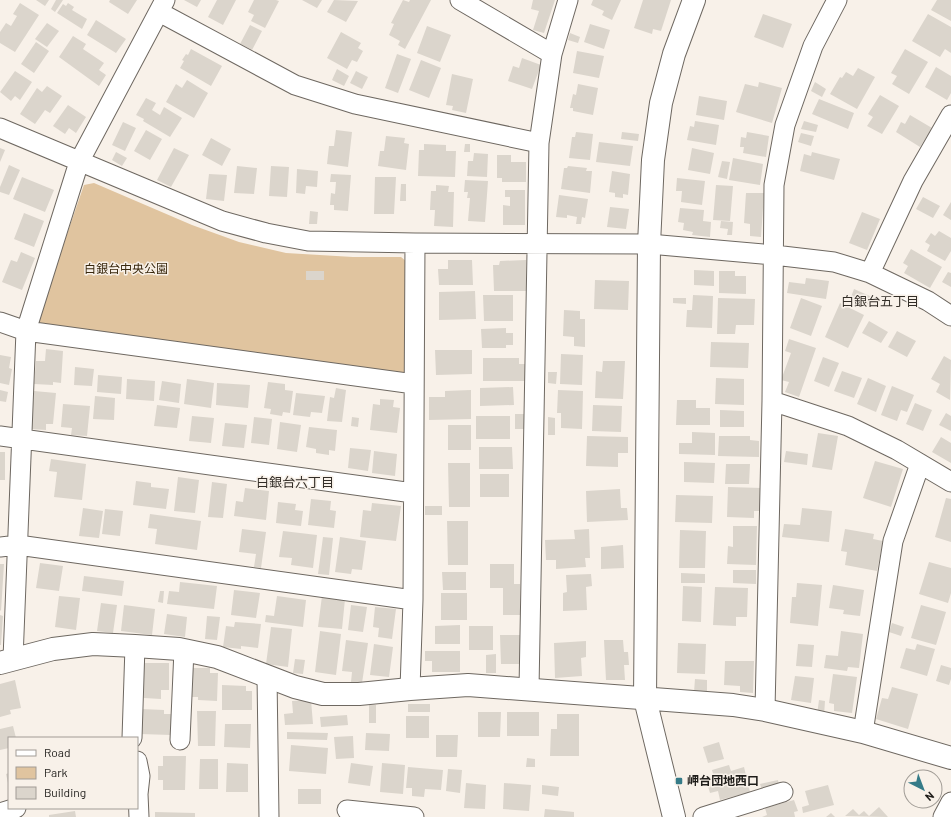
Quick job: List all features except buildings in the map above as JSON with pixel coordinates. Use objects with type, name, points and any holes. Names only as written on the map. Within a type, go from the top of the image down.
[{"type":"street","points":[[460,0],[552,54]]},
{"type":"street","points":[[529,689],[540,143],[552,54],[568,0]]},
{"type":"street","points":[[674,817],[646,699],[649,244],[653,160],[662,103],[674,54],[694,0]]},
{"type":"street","points":[[765,710],[772,401],[774,184],[785,125],[813,46],[837,0]]},
{"type":"street","points":[[540,143],[355,104],[295,85],[162,6],[80,162],[26,331],[21,440],[9,546],[7,661],[53,650],[93,644],[135,646],[184,650],[217,657],[295,688],[323,694],[359,694],[468,685],[733,705],[765,710],[863,732],[951,758]]},
{"type":"street","points":[[870,273],[912,180],[951,115]]},
{"type":"street","points":[[0,128],[222,221],[266,233],[308,241],[649,244],[834,262],[870,273],[928,301],[951,316]]},
{"type":"street","points":[[410,689],[415,243]]},
{"type":"street","points":[[0,322],[26,331],[414,384]]},
{"type":"street","points":[[772,401],[848,426],[951,482]]},
{"type":"street","points":[[0,436],[413,493]]},
{"type":"street","points":[[863,732],[893,541],[920,464]]},
{"type":"street","points":[[9,546],[412,600]]},
{"type":"street","points":[[132,737],[135,646]]},
{"type":"street","points":[[180,740],[184,650]]},
{"type":"street","points":[[267,676],[269,817]]},
{"type":"street","points":[[138,766],[140,776],[138,794],[139,817]]},
{"type":"street","points":[[702,817],[783,792]]},
{"type":"street","points":[[943,817],[951,802]]},
{"type":"street","points":[[0,813],[13,809]]},
{"type":"street","points":[[347,810],[414,817]]},
{"type":"green space","name":"白銀台中央公園","points":[[94,183],[192,225],[239,242],[286,253],[353,257],[401,257],[407,262],[406,372],[403,376],[39,324],[37,321],[84,185]]},
{"type":"place","name":"岬台団地西口","points":[[679,781]]},
{"type":"district","name":"白銀台五丁目","points":[[880,301]]},
{"type":"district","name":"白銀台六丁目","points":[[295,482]]}]
